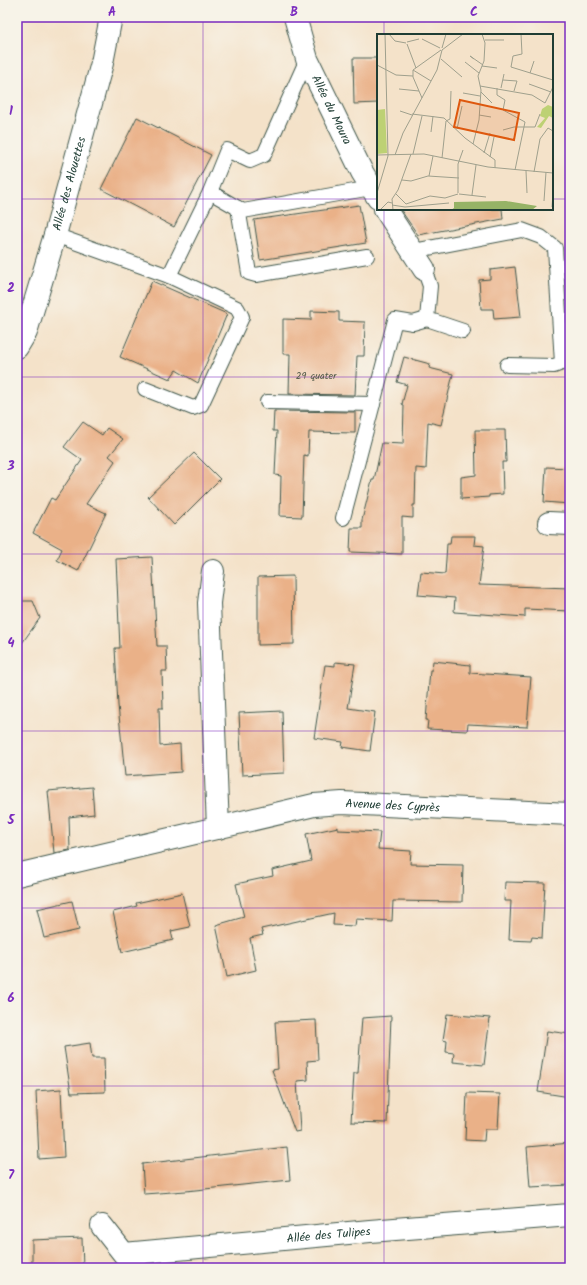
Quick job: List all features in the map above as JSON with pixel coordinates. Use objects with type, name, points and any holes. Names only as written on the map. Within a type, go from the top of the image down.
[{"type":"street","name":"Allée des Alouettes","points":[[17,346],[26,332],[55,235],[102,63],[111,17]]},
{"type":"street","name":"Allée du Moura","points":[[295,17],[307,59],[375,193]]},
{"type":"street","points":[[386,210],[419,260]]},
{"type":"street","points":[[213,571],[209,603],[218,828]]},
{"type":"street","name":"Avenue des Cyprès","points":[[17,875],[314,805],[342,803],[570,814]]},
{"type":"street","name":"Allée des Tulipes","points":[[102,1226],[124,1254],[370,1231],[570,1215]]},
{"type":"lane","points":[[169,276],[210,192],[227,150],[250,161],[264,154],[307,59]]},
{"type":"lane","points":[[210,192],[243,211],[375,193]]},
{"type":"lane","points":[[238,208],[249,273],[256,275],[367,256]]},
{"type":"lane","points":[[427,319],[430,286],[419,260],[522,230],[541,237],[555,248],[562,364],[554,366],[507,365]]},
{"type":"lane","points":[[55,235],[169,276],[237,308],[242,317],[201,405],[193,408],[145,389]]},
{"type":"lane","points":[[342,518],[395,320],[413,323],[427,319],[463,330]]},
{"type":"lane","points":[[266,402],[373,404]]},
{"type":"building","points":[[353,58],[377,58],[377,103],[354,104]]},
{"type":"building","points":[[137,117],[211,155],[174,227],[101,189]]},
{"type":"building","points":[[359,205],[366,243],[260,260],[254,220]]},
{"type":"building","points":[[401,210],[502,210],[503,219],[418,235]]},
{"type":"building","points":[[515,267],[521,317],[494,319],[493,309],[481,309],[479,280],[490,279],[490,270]]},
{"type":"building","points":[[152,281],[227,314],[198,383],[176,370],[170,379],[120,357]]},
{"type":"building","points":[[311,311],[339,312],[339,321],[365,322],[364,356],[357,356],[355,395],[289,394],[290,354],[283,354],[283,319],[311,320]]},
{"type":"building","points":[[404,357],[430,364],[429,368],[453,374],[441,425],[428,422],[426,469],[416,468],[415,505],[413,505],[413,518],[402,517],[402,554],[350,552],[351,528],[362,528],[362,520],[372,480],[374,480],[382,443],[403,444],[404,405],[402,404],[407,385],[397,382]]},
{"type":"building","points":[[274,411],[355,412],[355,433],[309,432],[308,456],[304,455],[302,517],[280,516],[281,476],[275,475],[277,431],[273,431]]},
{"type":"building","points":[[83,422],[102,435],[107,428],[123,439],[109,456],[115,461],[86,504],[106,513],[78,571],[57,560],[62,549],[33,533],[51,498],[55,500],[82,460],[64,447]]},
{"type":"building","points":[[475,430],[505,430],[506,462],[502,462],[503,494],[489,495],[489,497],[461,499],[461,477],[476,475]]},
{"type":"building","points":[[194,453],[220,479],[174,525],[148,497]]},
{"type":"building","points":[[546,467],[570,468],[570,504],[544,502]]},
{"type":"building","points":[[451,536],[475,536],[474,545],[484,546],[479,585],[570,588],[570,611],[525,609],[525,617],[454,612],[455,598],[418,595],[421,572],[445,574],[447,544],[450,544]]},
{"type":"building","points":[[152,557],[157,646],[166,646],[167,671],[162,671],[163,708],[159,708],[160,746],[180,744],[181,772],[125,776],[118,705],[115,648],[120,648],[116,559]]},
{"type":"building","points":[[293,576],[294,644],[258,645],[258,577]]},
{"type":"building","points":[[17,601],[33,601],[40,618],[17,650]]},
{"type":"building","points":[[433,661],[470,665],[470,673],[531,677],[527,727],[468,724],[467,731],[427,729],[428,720],[426,720],[430,670],[432,670]]},
{"type":"building","points":[[335,662],[355,664],[348,708],[375,712],[370,751],[342,747],[343,742],[314,738],[325,665],[335,666]]},
{"type":"building","points":[[282,711],[284,773],[242,775],[239,713]]},
{"type":"building","points":[[92,787],[94,814],[69,817],[70,850],[54,853],[48,791]]},
{"type":"building","points":[[338,827],[338,830],[380,832],[378,849],[411,851],[410,864],[463,865],[462,902],[393,901],[392,921],[356,919],[355,926],[333,925],[334,913],[261,929],[263,935],[250,938],[256,970],[227,977],[216,925],[244,917],[236,884],[273,876],[272,870],[311,861],[306,834]]},
{"type":"building","points":[[505,882],[545,883],[542,938],[532,937],[531,941],[509,940],[511,901],[504,901]]},
{"type":"building","points":[[182,893],[190,927],[171,931],[173,940],[122,952],[113,912],[137,906],[136,903]]},
{"type":"building","points":[[72,901],[79,930],[44,938],[37,909]]},
{"type":"building","points":[[447,1014],[490,1018],[484,1065],[453,1062],[454,1053],[446,1052],[447,1041],[443,1040]]},
{"type":"building","points":[[391,1016],[387,1123],[351,1122],[354,1073],[358,1073],[362,1018]]},
{"type":"building","points":[[316,1020],[318,1060],[307,1061],[308,1080],[297,1081],[300,1131],[295,1132],[272,1070],[278,1069],[275,1022]]},
{"type":"building","points":[[547,1031],[570,1034],[570,1097],[538,1092]]},
{"type":"building","points":[[90,1043],[92,1058],[104,1058],[105,1092],[71,1093],[64,1047]]},
{"type":"building","points":[[61,1089],[64,1157],[39,1159],[36,1091]]},
{"type":"building","points":[[467,1093],[500,1094],[498,1129],[485,1129],[484,1141],[465,1140]]},
{"type":"building","points":[[570,1143],[570,1185],[530,1187],[527,1147]]},
{"type":"building","points":[[287,1147],[290,1180],[144,1194],[142,1164]]},
{"type":"building","points":[[82,1238],[83,1268],[32,1268],[32,1240]]}]
